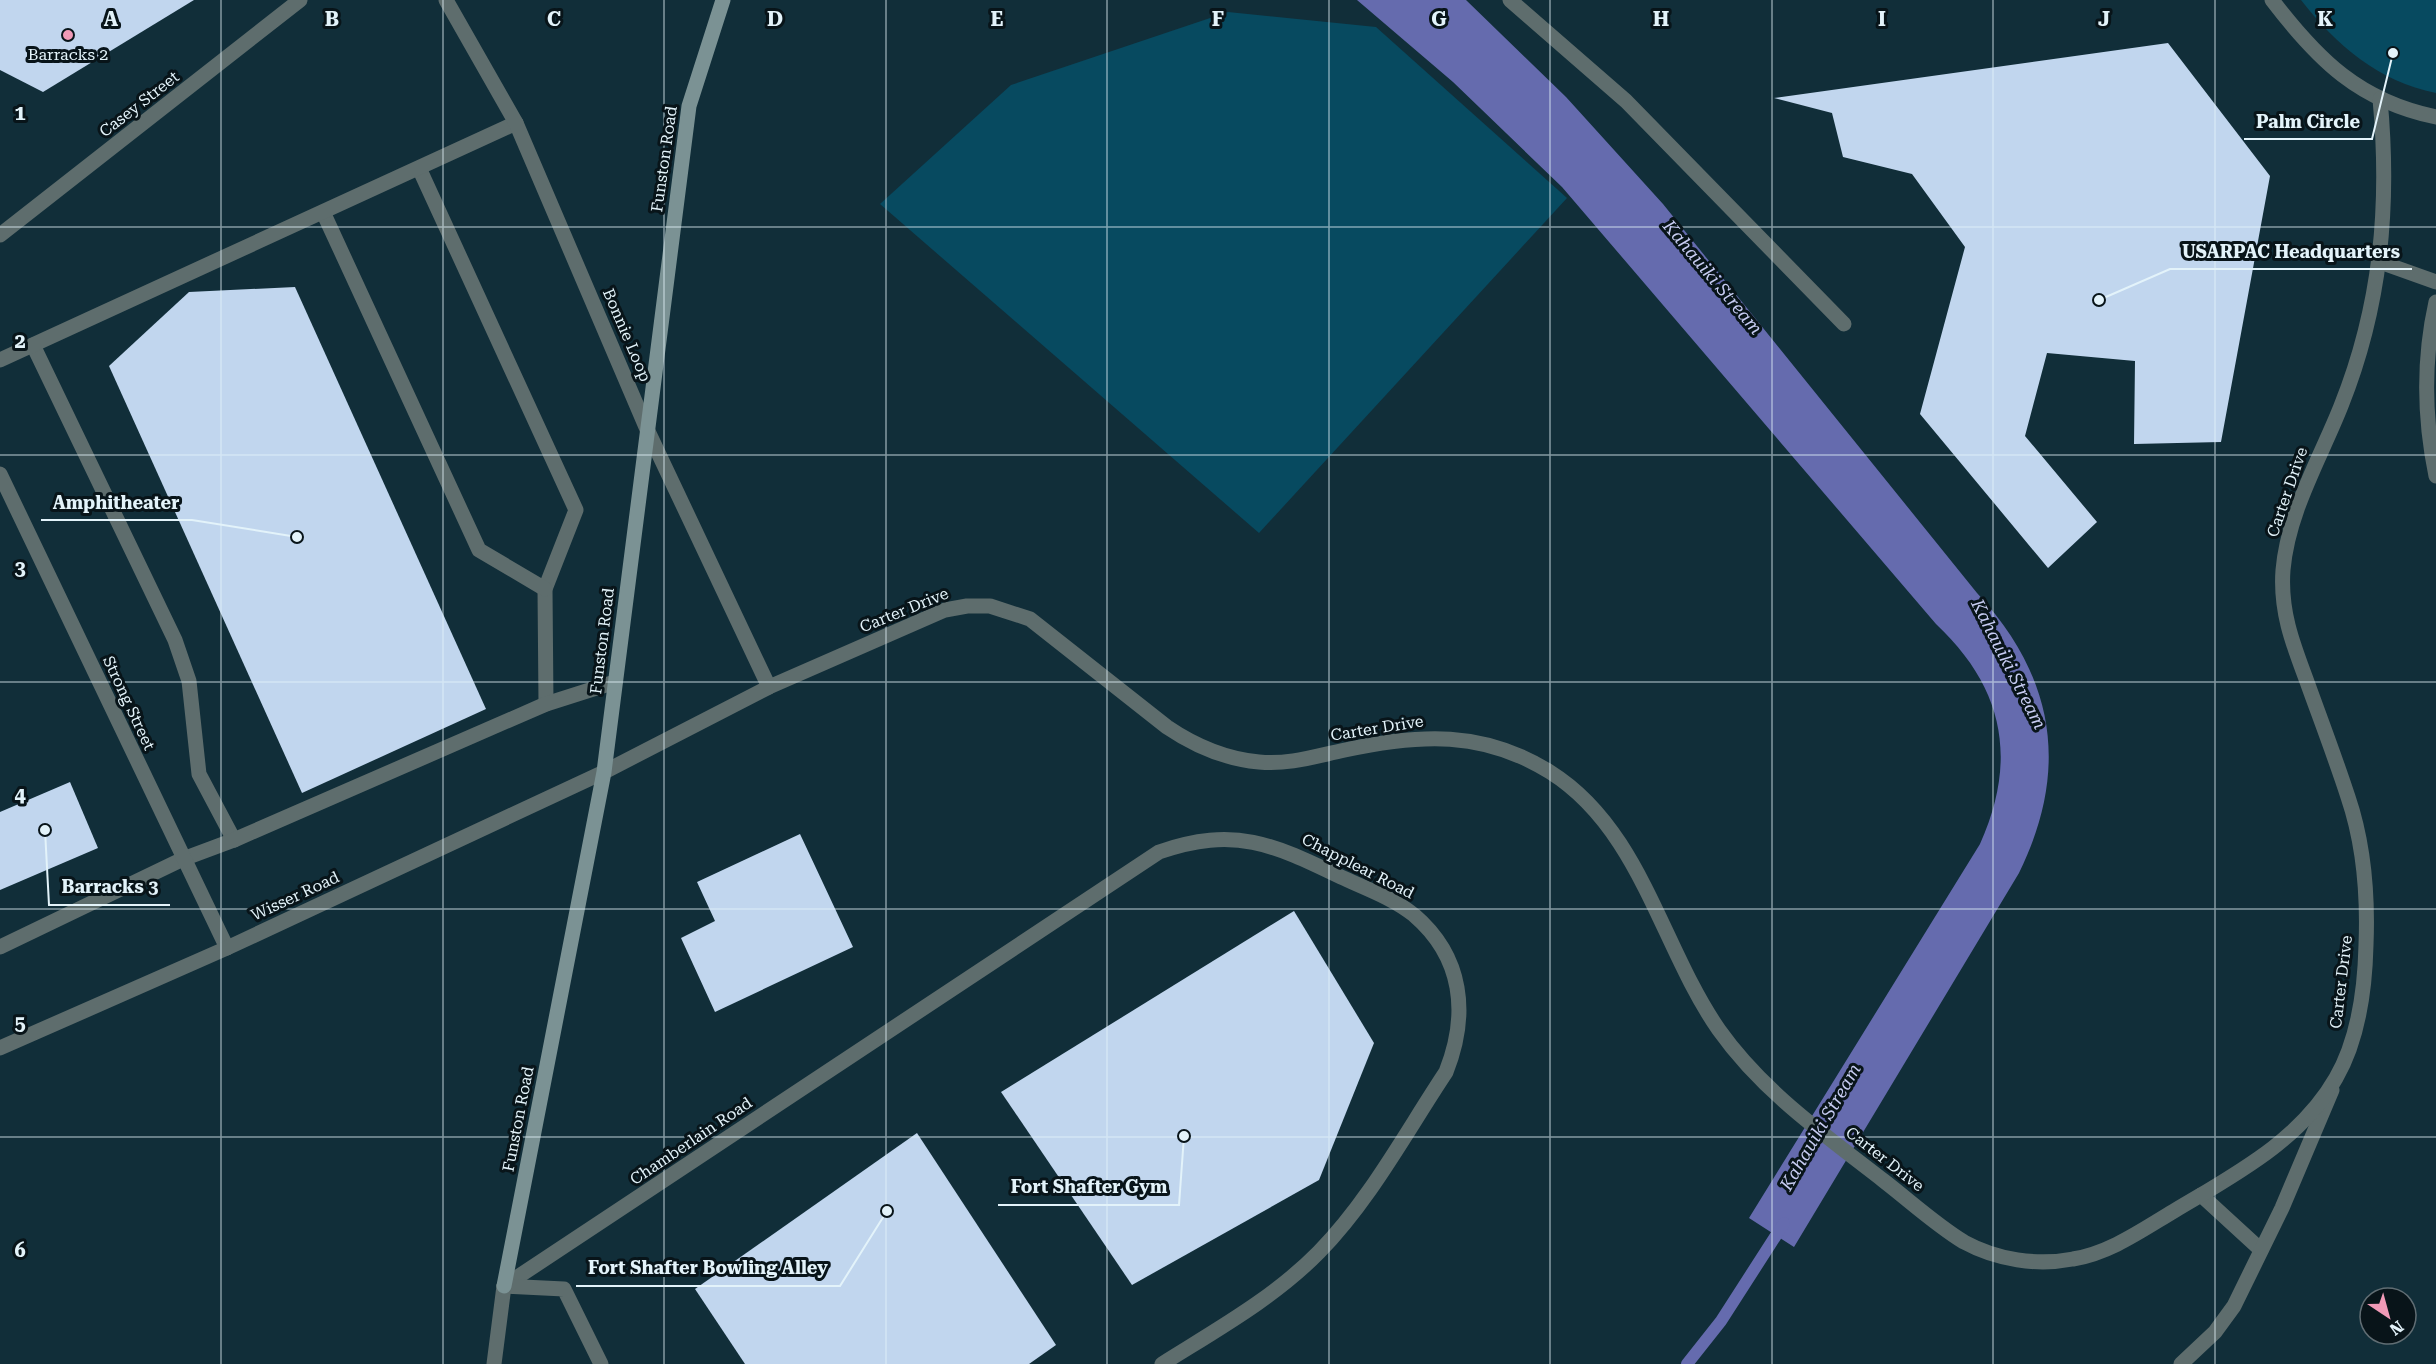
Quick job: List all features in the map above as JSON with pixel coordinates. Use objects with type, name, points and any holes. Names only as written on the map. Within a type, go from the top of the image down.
[{"type":"street","name":"Casey Street","points":[[0,235],[300,0]]},
{"type":"street","name":"Bonnie Loop","points":[[446,0],[516,123],[646,427],[769,687]]},
{"type":"street","name":"Funston Road","points":[[504,1286],[604,772],[646,427],[689,106],[723,0]]},
{"type":"street","points":[[1510,0],[1626,101],[1844,324]]},
{"type":"street","points":[[2272,0],[2321,59],[2349,82],[2380,99],[2413,112],[2436,117]]},
{"type":"street","name":"Carter Drive","points":[[604,772],[769,687],[945,610],[968,606],[990,606],[1030,619],[1188,741],[1236,759],[1285,762],[1404,739],[1435,737],[1494,746],[1522,757],[1568,785],[1599,815],[1618,841],[1674,943],[1702,1004],[1720,1032],[1752,1071],[1803,1119],[1966,1243],[1993,1255],[2022,1261],[2052,1262],[2081,1258],[2108,1248],[2242,1171],[2279,1144],[2312,1112],[2337,1076],[2353,1037],[2366,952],[2367,902],[2361,853],[2351,804],[2288,631],[2284,609],[2283,563],[2288,540],[2316,458],[2339,412],[2357,363],[2371,313],[2380,262],[2385,186],[2380,99]]},
{"type":"street","points":[[0,360],[516,123]]},
{"type":"street","points":[[418,168],[576,510],[544,589],[546,704]]},
{"type":"street","points":[[323,212],[479,550],[544,589]]},
{"type":"street","points":[[2380,262],[2436,282]]},
{"type":"street","points":[[2436,302],[2427,366],[2426,407],[2436,476]]},
{"type":"street","points":[[33,345],[175,640],[189,681],[199,774],[234,840]]},
{"type":"street","name":"Strong Street","points":[[0,474],[183,859],[228,948]]},
{"type":"street","points":[[0,947],[183,859],[234,840],[546,704],[615,682]]},
{"type":"street","name":"Wisser Road","points":[[0,1048],[228,948],[604,772]]},
{"type":"street","name":"Chapplear Road","points":[[898,1025],[1159,852],[1187,842],[1240,839],[1265,843],[1288,851],[1392,901],[1413,914],[1431,931],[1445,952],[1454,975],[1459,999],[1460,1024],[1455,1048],[1446,1072],[1358,1205],[1318,1253],[1256,1304],[1162,1364]]},
{"type":"street","name":"Chamberlain Road","points":[[504,1286],[898,1025]]},
{"type":"street","points":[[2181,1364],[2224,1321],[2282,1208],[2337,1076]]},
{"type":"street","points":[[2201,1195],[2261,1250]]},
{"type":"street","points":[[494,1364],[504,1286],[564,1289],[601,1364]]},
{"type":"shaded area","points":[[2301,0],[2436,0],[2436,93],[2396,80],[2360,59],[2329,32]]},
{"type":"shaded area","points":[[1228,12],[1376,27],[1567,198],[1259,533],[880,204],[1011,85]]},
{"type":"water","points":[[1357,0],[1466,0],[1566,97],[1663,204],[2003,625],[2024,658],[2038,691],[2046,726],[2049,761],[2045,797],[2035,835],[2019,873],[1794,1247],[1749,1218],[1980,844],[1992,813],[1999,783],[2001,754],[1998,726],[1990,699],[1977,673],[1959,648],[1562,187],[1453,82]]},
{"type":"building","name":"Barracks 2","points":[[0,0],[194,0],[43,92],[0,70]]},
{"type":"building","points":[[2168,43],[2270,176],[2221,442],[2134,444],[2135,361],[2047,353],[2025,436],[2097,522],[2048,568],[1920,414],[1965,247],[1912,174],[1843,157],[1832,113],[1774,98]]},
{"type":"building","points":[[295,287],[486,709],[302,793],[109,366],[189,292]]},
{"type":"building","points":[[70,782],[98,848],[0,890],[0,812]]},
{"type":"building","points":[[800,834],[853,947],[715,1012],[681,938],[715,921],[697,882]]},
{"type":"building","points":[[1294,911],[1374,1043],[1319,1180],[1132,1285],[1001,1092]]},
{"type":"building","points":[[917,1133],[1056,1345],[1029,1364],[745,1364],[695,1289]]},
{"type":"waterway","name":"Kahauiki Stream","points":[[1687,1364],[1721,1321],[1784,1223]]},
{"type":"place","name":"Barracks 2","points":[[68,35]]},
{"type":"place","name":"Palm Circle","points":[[2393,53]]},
{"type":"place","name":"USARPAC Headquarters","points":[[2099,300]]},
{"type":"place","name":"Amphitheater","points":[[297,537]]},
{"type":"place","name":"Barracks 3","points":[[45,830]]},
{"type":"place","name":"Fort Shafter Gym","points":[[1184,1136]]},
{"type":"place","name":"Fort Shafter Bowling Alley","points":[[887,1211]]}]
